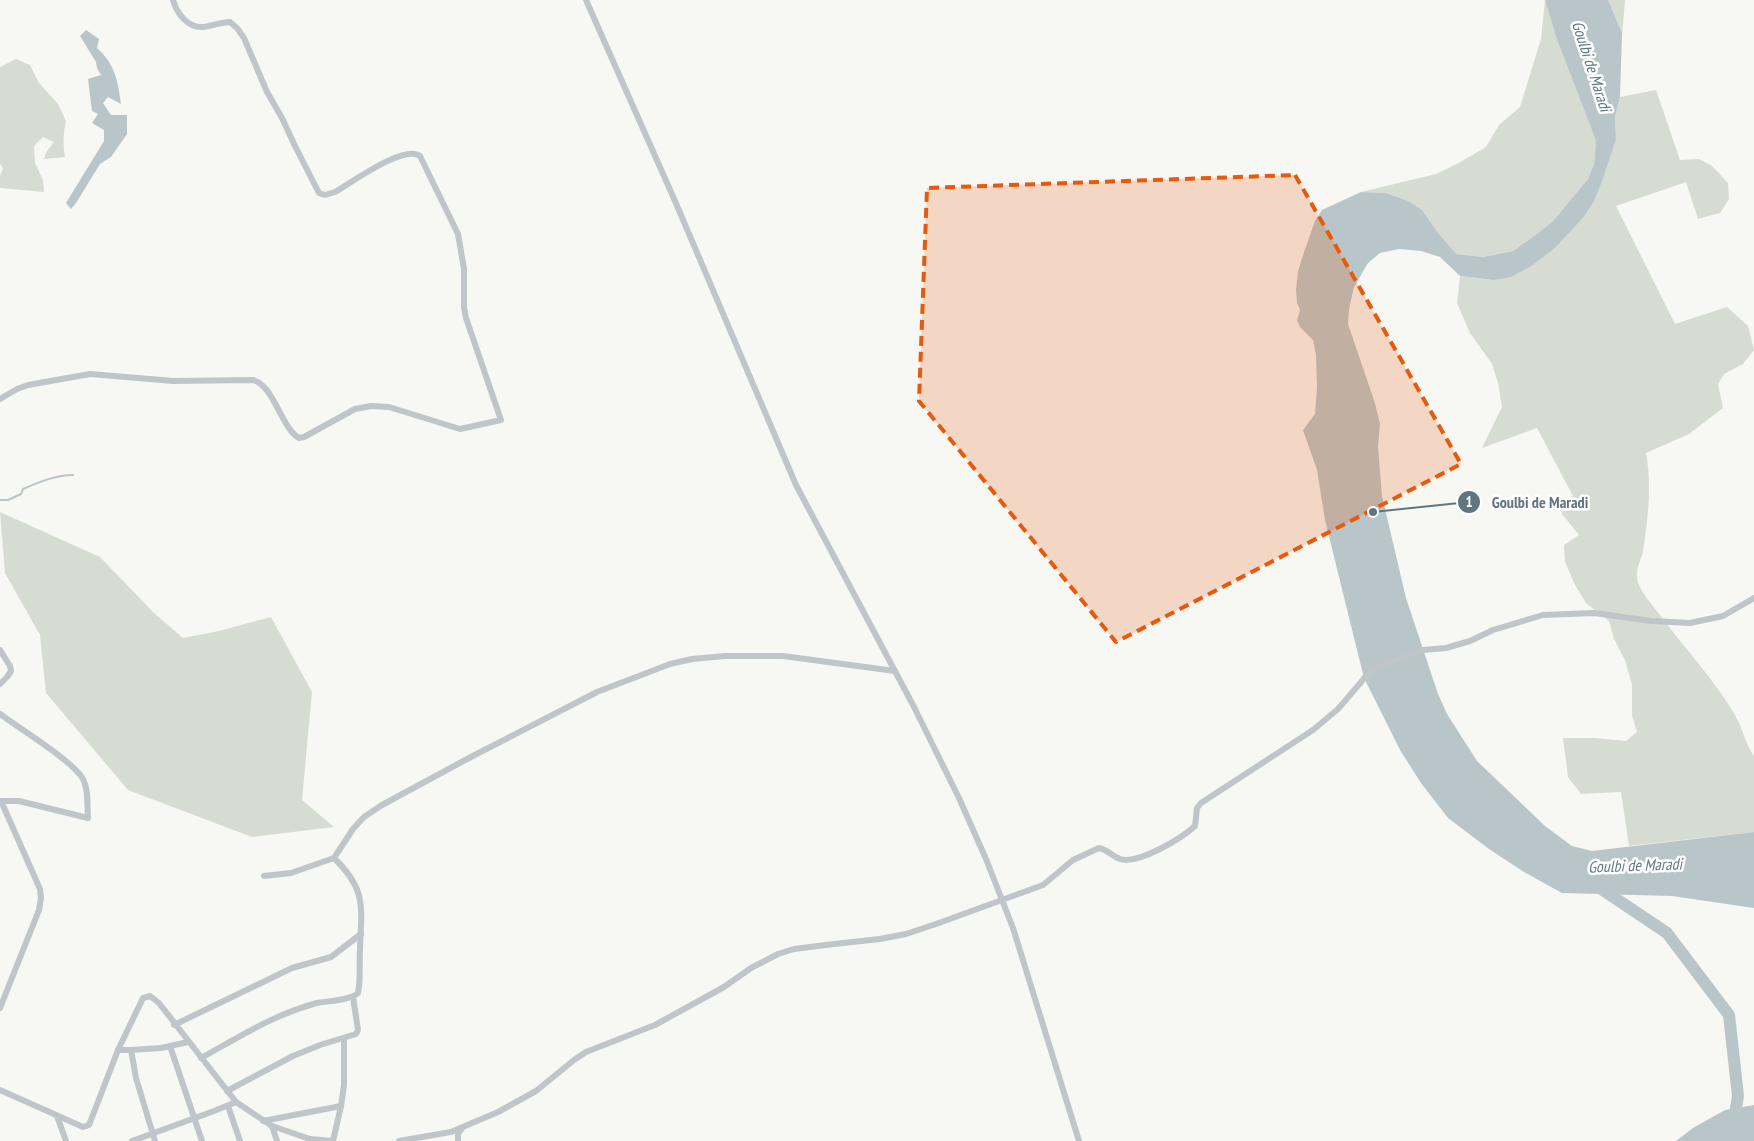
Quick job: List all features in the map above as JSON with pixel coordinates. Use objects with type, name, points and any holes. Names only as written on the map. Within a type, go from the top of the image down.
[{"type":"street","points":[[0,399],[28,385],[90,374],[173,381],[253,380],[259,382],[275,402],[292,433],[299,438],[355,409],[366,406],[389,407],[460,429],[501,420],[466,318],[464,307],[464,269],[458,234],[420,156],[416,153],[393,158],[336,192],[326,195],[319,193],[267,92],[240,32],[230,22],[201,27],[189,24],[182,17],[173,0]]},
{"type":"street","points":[[586,0],[675,200],[796,486],[895,671],[959,798],[1003,898],[1039,1007],[1079,1141]]},
{"type":"street","points":[[399,1141],[433,1136],[462,1128],[498,1112],[536,1091],[586,1052],[655,1024],[724,987],[751,968],[778,954],[794,949],[880,939],[906,934],[1043,885],[1073,860],[1098,848],[1107,850],[1120,859],[1129,859],[1158,850],[1195,826],[1197,808],[1201,803],[1313,730],[1338,710],[1363,679],[1379,666],[1423,650],[1446,648],[1470,641],[1493,630],[1543,615],[1594,613],[1634,619],[1690,623],[1723,616],[1754,598]]},
{"type":"street","points":[[0,650],[10,666],[11,672],[0,684]]},
{"type":"street","points":[[264,876],[291,873],[334,858],[353,829],[364,817],[382,805],[597,692],[670,664],[692,659],[725,656],[782,656],[895,671]]},
{"type":"street","points":[[0,714],[71,766],[82,778],[87,789],[88,818],[19,801],[0,801],[40,889],[41,898],[36,917],[0,1008]]},
{"type":"street","points":[[201,1058],[276,1017],[315,1004],[353,997],[358,993],[362,910],[357,889],[346,870],[334,858]]},
{"type":"street","points":[[174,1025],[292,968],[331,957],[361,934]]},
{"type":"street","points":[[0,1090],[83,1127],[89,1124],[118,1050],[145,996],[150,996],[154,998],[236,1102],[272,1126],[310,1140],[333,1141],[344,1085],[344,1038]]},
{"type":"street","points":[[227,1091],[292,1056],[356,1034],[358,1031],[353,997]]},
{"type":"street","points":[[118,1050],[170,1046],[188,1042]]},
{"type":"street","points":[[170,1046],[202,1141]]},
{"type":"street","points":[[131,1050],[136,1078],[154,1141]]},
{"type":"street","points":[[132,1141],[236,1102]]},
{"type":"street","points":[[228,1106],[240,1141]]},
{"type":"street","points":[[263,1121],[340,1106]]},
{"type":"street","points":[[56,1116],[66,1141]]},
{"type":"street","points":[[272,1126],[277,1141]]},
{"type":"street","points":[[458,1141],[458,1134],[462,1128]]},
{"type":"highlighted area","points":[[1295,175],[1461,464],[1116,642],[919,401],[927,188]]},
{"type":"shaded area","points":[[1545,0],[1556,37],[1596,141],[1594,164],[1588,179],[1553,221],[1513,251],[1483,257],[1455,254],[1406,200],[1386,193],[1361,192],[1436,174],[1486,147],[1499,125],[1520,107],[1541,39]]},
{"type":"shaded area","points":[[1607,0],[1625,0],[1622,37]]},
{"type":"shaded area","points":[[16,59],[30,65],[39,83],[58,104],[66,121],[64,130],[65,157],[44,159],[54,142],[43,137],[34,146],[35,163],[43,180],[44,192],[0,188],[0,176],[3,168],[0,164],[0,67]]},
{"type":"shaded area","points":[[1656,90],[1680,160],[1699,159],[1712,166],[1728,183],[1729,199],[1720,213],[1698,219],[1686,182],[1616,206],[1675,324],[1727,307],[1748,326],[1754,350],[1743,364],[1724,374],[1718,384],[1723,408],[1689,434],[1646,453],[1649,477],[1649,502],[1645,539],[1637,570],[1637,579],[1645,595],[1718,689],[1738,720],[1754,756],[1754,832],[1629,846],[1621,792],[1581,794],[1568,777],[1563,738],[1595,738],[1626,741],[1637,732],[1632,715],[1632,685],[1625,660],[1614,639],[1609,621],[1586,603],[1575,585],[1565,562],[1564,545],[1579,535],[1562,514],[1561,503],[1573,496],[1537,428],[1482,448],[1502,407],[1498,383],[1492,364],[1470,333],[1457,303],[1460,276],[1493,280],[1533,265],[1555,248],[1583,218],[1616,139],[1615,117],[1620,97]]},
{"type":"shaded area","points":[[0,512],[100,557],[154,613],[183,638],[219,631],[271,617],[312,692],[302,800],[334,827],[252,837],[128,790],[46,693],[40,635],[5,573]]},
{"type":"water","points":[[1545,0],[1608,0],[1622,34],[1620,97],[1615,117],[1616,139],[1594,201],[1583,218],[1555,248],[1533,265],[1511,277],[1493,280],[1460,276],[1440,257],[1421,251],[1399,249],[1380,253],[1368,263],[1354,287],[1348,324],[1375,403],[1380,424],[1378,447],[1382,496],[1406,598],[1438,694],[1447,714],[1477,761],[1545,826],[1572,846],[1592,851],[1754,832],[1754,908],[1672,896],[1562,893],[1524,872],[1489,849],[1448,818],[1421,783],[1400,750],[1364,678],[1325,520],[1317,470],[1303,430],[1315,414],[1317,387],[1316,355],[1313,340],[1300,327],[1297,320],[1300,310],[1297,303],[1296,290],[1298,271],[1304,252],[1315,221],[1322,210],[1361,192],[1386,193],[1406,200],[1422,210],[1456,254],[1483,257],[1513,251],[1537,234],[1553,221],[1588,179],[1594,164],[1596,141],[1556,37]]},
{"type":"water","points":[[86,30],[99,39],[97,48],[108,60],[115,73],[121,104],[108,97],[103,103],[111,115],[127,115],[127,134],[111,157],[100,164],[71,209],[66,203],[104,141],[104,130],[92,123],[98,114],[92,111],[88,79],[101,75],[96,62],[80,36]]},
{"type":"water","points":[[1754,1105],[1754,1141],[1676,1141],[1693,1128],[1725,1110]]},
{"type":"waterway","points":[[0,500],[8,500],[21,494],[23,489],[41,481],[73,475]]},
{"type":"waterway","points":[[1597,886],[1667,933],[1729,1015],[1738,1096],[1734,1120]]},
{"type":"place","name":"Goulbi de Maradi","points":[[1373,512]]}]
